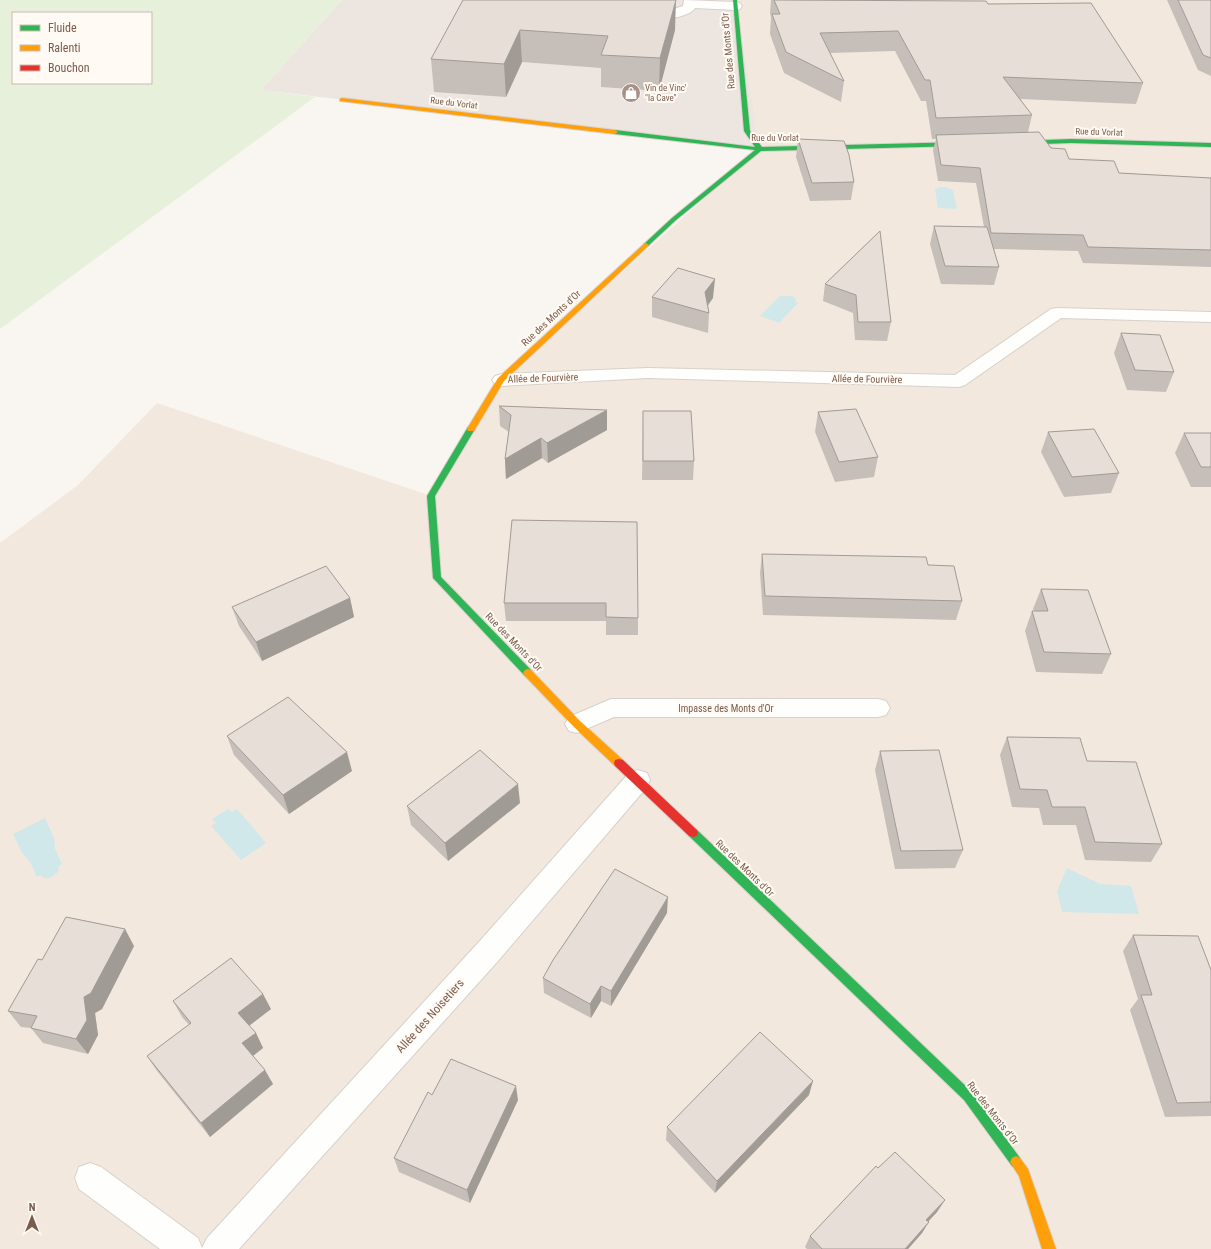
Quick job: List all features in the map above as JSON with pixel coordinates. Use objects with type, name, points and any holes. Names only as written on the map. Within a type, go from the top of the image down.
[{"type":"street","points":[[632,14],[662,16],[674,14],[689,8],[690,2],[735,3]]},
{"type":"street","name":"Rue des Monts d'Or","points":[[735,3],[746,131],[760,149],[674,218],[501,380],[431,496],[438,578],[577,724],[638,780],[968,1096],[1024,1173],[1049,1249]]},
{"type":"street","name":"Rue du Vorlat","points":[[342,100],[760,149],[976,144]]},
{"type":"street","name":"Rue du Vorlat","points":[[1007,143],[1071,141],[1211,146]]},
{"type":"street","name":"Allée de Fourvière","points":[[501,380],[648,373],[959,381],[1057,313],[1211,317]]},
{"type":"street","name":"Impasse des Monts d'Or","points":[[577,724],[611,708],[878,708]]},
{"type":"street","name":"Allée des Noisetiers","points":[[218,1249],[488,952],[638,780]]},
{"type":"street","points":[[90,1178],[187,1249]]},
{"type":"shaded area","points":[[342,0],[736,0],[760,149],[261,90]]},
{"type":"shaded area","points":[[736,0],[1211,0],[1211,1249],[0,1249],[0,543],[78,485],[157,403],[431,496],[501,380],[760,149]]},
{"type":"green space","points":[[0,0],[342,0],[261,90],[315,97],[0,329]]},
{"type":"water","points":[[940,187],[953,190],[957,209],[938,208],[935,189]]},
{"type":"water","points":[[780,296],[792,296],[796,299],[795,302],[798,303],[779,323],[760,316]]},
{"type":"water","points":[[228,809],[232,812],[237,809],[266,843],[241,860],[211,826],[216,823],[212,819]]},
{"type":"water","points":[[45,818],[54,838],[55,849],[62,864],[59,866],[58,872],[50,878],[44,878],[40,875],[37,877],[30,862],[22,853],[13,834]]},
{"type":"water","points":[[1067,868],[1100,884],[1131,886],[1139,914],[1062,912],[1057,891]]},
{"type":"building","points":[[463,0],[676,0],[660,58],[601,55],[608,36],[520,30],[504,64],[431,59]]},
{"type":"building","points":[[774,0],[986,1],[988,4],[1091,3],[1143,83],[1003,77],[1032,115],[936,118],[930,80],[925,80],[898,31],[820,33],[844,81],[786,52],[772,14],[780,14]]},
{"type":"building","points":[[1178,0],[1211,0],[1211,58],[1203,55]]},
{"type":"building","points":[[1039,132],[1051,148],[1065,149],[1069,159],[1114,161],[1119,173],[1211,178],[1211,250],[1088,247],[1083,235],[991,233],[980,168],[941,165],[936,135]]},
{"type":"building","points":[[798,139],[844,141],[849,155],[854,182],[812,183]]},
{"type":"building","points":[[934,226],[987,227],[999,267],[945,266]]},
{"type":"building","points":[[880,231],[891,322],[858,322],[856,295],[825,284]]},
{"type":"building","points":[[678,268],[715,279],[705,292],[709,313],[652,297]]},
{"type":"building","points":[[1121,333],[1160,335],[1174,372],[1135,370]]},
{"type":"building","points":[[499,406],[607,410],[547,443],[541,438],[505,459],[511,415]]},
{"type":"building","points":[[856,409],[878,457],[839,462],[818,412]]},
{"type":"building","points":[[643,411],[691,411],[694,461],[643,461]]},
{"type":"building","points":[[1094,429],[1119,473],[1072,477],[1048,432]]},
{"type":"building","points":[[1184,433],[1211,433],[1211,467],[1201,467]]},
{"type":"building","points":[[512,520],[637,522],[638,618],[606,617],[606,603],[504,603]]},
{"type":"building","points":[[762,554],[926,557],[928,565],[954,566],[962,601],[765,596]]},
{"type":"building","points":[[326,566],[350,598],[256,642],[232,607]]},
{"type":"building","points":[[1041,589],[1088,590],[1111,654],[1044,652],[1032,611],[1048,611]]},
{"type":"building","points":[[288,697],[347,752],[283,795],[227,736]]},
{"type":"building","points":[[1007,737],[1080,738],[1087,761],[1136,762],[1162,844],[1095,842],[1085,807],[1052,807],[1047,790],[1020,789]]},
{"type":"building","points":[[480,750],[518,784],[445,843],[407,806]]},
{"type":"building","points":[[939,750],[963,850],[901,851],[880,751]]},
{"type":"building","points":[[615,869],[668,897],[611,991],[601,986],[590,1004],[543,978],[553,960]]},
{"type":"building","points":[[66,917],[125,929],[91,993],[84,997],[87,1020],[76,1039],[31,1028],[37,1016],[8,1011],[38,959],[42,960]]},
{"type":"building","points":[[1133,935],[1198,936],[1211,970],[1211,1102],[1177,1103],[1141,995],[1152,995]]},
{"type":"building","points":[[231,958],[263,994],[238,1013],[256,1033],[242,1043],[265,1070],[201,1123],[147,1056],[191,1023],[173,1001]]},
{"type":"building","points":[[760,1032],[813,1081],[717,1181],[667,1127]]},
{"type":"building","points":[[451,1059],[516,1086],[467,1190],[394,1158],[428,1092],[432,1095]]},
{"type":"building","points":[[895,1152],[945,1200],[926,1220],[929,1222],[905,1249],[822,1249],[810,1236],[876,1166],[878,1168]]},
{"type":"traffic: fast","points":[[646,245],[674,219],[760,149],[747,131],[735,0]]},
{"type":"traffic: fast","points":[[615,132],[760,149],[964,144]]},
{"type":"traffic: fast","points":[[1016,143],[1071,141],[1211,145]]},
{"type":"traffic: fast","points":[[471,429],[431,496],[437,578],[528,673]]},
{"type":"traffic: fast","points":[[693,833],[968,1096],[1016,1162]]},
{"type":"traffic: slow","points":[[342,100],[615,132]]},
{"type":"traffic: slow","points":[[471,429],[501,380],[646,245]]},
{"type":"traffic: slow","points":[[528,673],[577,724],[619,763]]},
{"type":"traffic: slow","points":[[1016,1162],[1024,1173],[1049,1249]]},
{"type":"traffic: jam","points":[[619,763],[693,833]]},
{"type":"place","name":"Vin de Vinc' \"la Cave\"","points":[[631,93]]}]
